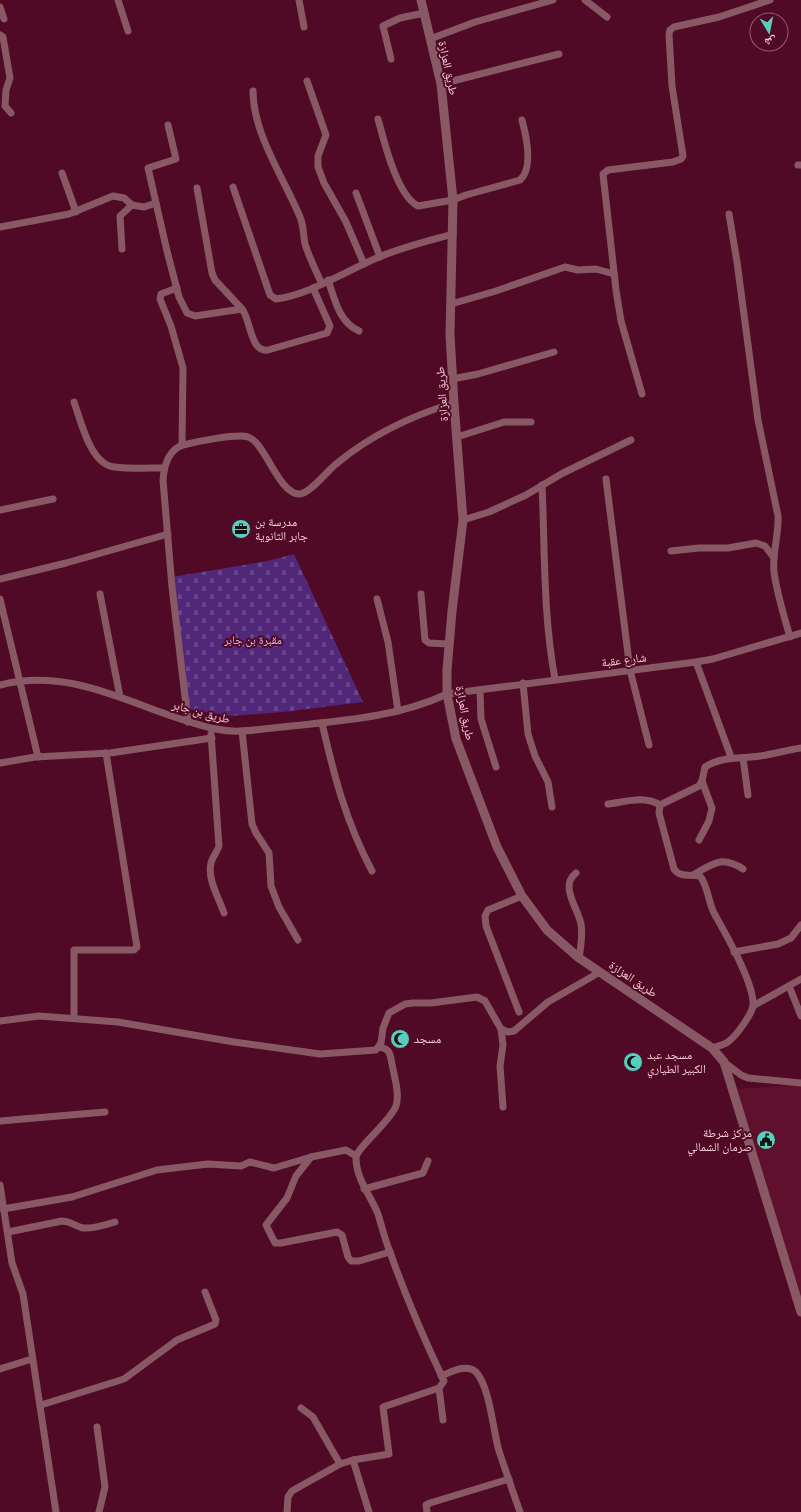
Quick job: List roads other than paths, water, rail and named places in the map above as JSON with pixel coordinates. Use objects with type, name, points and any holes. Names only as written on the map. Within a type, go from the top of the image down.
[{"type":"street","points":[[118,0],[128,31]]},
{"type":"street","points":[[299,0],[304,27]]},
{"type":"street","name":"طريق العزازة","points":[[421,0],[441,84],[453,200],[451,304],[452,379],[463,520],[449,644],[447,694],[456,739],[497,847],[522,896],[547,930],[579,958],[712,1048],[724,1062],[801,1312]]},
{"type":"street","points":[[430,39],[475,22],[553,0]]},
{"type":"street","points":[[585,0],[606,17]]},
{"type":"street","points":[[642,394],[621,321],[614,274],[603,174],[608,170],[678,161],[683,156],[672,86],[670,30],[674,27],[748,8],[770,0]]},
{"type":"street","points":[[0,7],[4,19]]},
{"type":"street","points":[[391,59],[383,26],[400,18],[424,13]]},
{"type":"street","points":[[0,35],[3,37],[10,78],[6,90],[5,106],[11,113]]},
{"type":"street","points":[[441,84],[559,54]]},
{"type":"street","points":[[307,82],[326,135],[318,156],[318,167],[324,183],[346,222],[364,264]]},
{"type":"street","points":[[253,91],[253,102],[256,115],[279,176],[300,217],[306,245],[344,321],[350,327],[359,332]]},
{"type":"street","points":[[378,119],[396,174],[412,204],[418,206],[453,200],[520,180],[525,176],[528,148],[522,120]]},
{"type":"street","points":[[168,125],[176,157],[174,160],[148,168],[177,288],[185,310],[189,315],[242,309]]},
{"type":"street","points":[[62,173],[76,212]]},
{"type":"street","points":[[233,187],[270,295],[273,298],[280,298],[313,288],[380,257],[417,243],[452,234]]},
{"type":"street","points":[[197,188],[212,273],[215,280],[242,309],[257,348],[263,351],[324,335],[330,330],[330,326],[313,288]]},
{"type":"street","points":[[356,193],[380,257]]},
{"type":"street","points":[[0,226],[76,212],[113,196],[124,198],[132,206],[144,207],[156,202]]},
{"type":"street","points":[[122,249],[120,216],[132,206]]},
{"type":"street","points":[[729,214],[737,262],[758,420],[778,516],[774,573],[790,637]]},
{"type":"street","points":[[451,304],[496,291],[565,267],[578,270],[596,269],[614,274]]},
{"type":"street","points":[[177,288],[161,294],[160,296],[171,326],[182,368],[182,445]]},
{"type":"street","points":[[452,379],[478,374],[554,352]]},
{"type":"street","points":[[74,402],[88,440],[99,459],[113,467],[164,468]]},
{"type":"street","points":[[188,722],[172,587],[164,468],[174,449],[182,445],[241,435],[250,437],[256,442],[288,489],[295,493],[301,494],[307,492],[330,468],[353,450],[385,430],[410,417],[454,403]]},
{"type":"street","points":[[457,437],[504,422],[531,422]]},
{"type":"street","points":[[463,520],[489,512],[526,495],[563,473],[631,440]]},
{"type":"street","points":[[606,479],[630,670],[649,745]]},
{"type":"street","points":[[542,485],[547,623],[549,646],[556,679]]},
{"type":"street","points":[[0,510],[53,499]]},
{"type":"street","points":[[0,579],[66,563],[168,534]]},
{"type":"street","points":[[671,551],[699,548],[728,548],[756,543],[765,546],[774,558]]},
{"type":"street","points":[[100,594],[120,698]]},
{"type":"street","points":[[421,594],[425,640],[433,644],[449,644]]},
{"type":"street","points":[[0,599],[38,757]]},
{"type":"street","points":[[377,599],[388,642],[398,712]]},
{"type":"street","name":"شارع عقبة","points":[[447,694],[523,683],[696,662],[713,659],[801,634]]},
{"type":"street","points":[[696,662],[731,757]]},
{"type":"street","name":"طريق بن جابر","points":[[0,685],[20,680],[70,682],[188,722],[227,731],[242,731],[322,723],[398,712],[425,704],[447,694]]},
{"type":"street","points":[[523,683],[528,734],[535,756],[548,782],[552,806]]},
{"type":"street","points":[[480,690],[481,719],[496,768]]},
{"type":"street","points":[[322,723],[331,763],[348,822],[372,871]]},
{"type":"street","points":[[211,728],[219,846],[211,862],[210,871],[211,879],[224,913]]},
{"type":"street","points":[[242,731],[252,824],[256,833],[269,852],[271,886],[279,907],[298,940]]},
{"type":"street","points":[[0,763],[38,757],[106,753],[212,738]]},
{"type":"street","points":[[660,805],[699,786],[705,767],[711,764],[731,757],[743,758],[801,748]]},
{"type":"street","points":[[74,1018],[74,950],[134,950],[138,947],[106,753]]},
{"type":"street","points":[[743,758],[748,795]]},
{"type":"street","points":[[699,840],[709,820],[712,808],[702,780]]},
{"type":"street","points":[[608,804],[652,800],[660,805]]},
{"type":"street","points":[[660,805],[659,813],[674,868],[677,873],[684,876],[700,876],[704,881],[709,904],[734,952],[751,991],[753,1006]]},
{"type":"street","points":[[693,875],[722,861],[731,861],[743,869]]},
{"type":"street","points":[[576,872],[572,876],[569,884],[571,897],[581,922],[582,936],[579,958]]},
{"type":"street","points":[[519,1012],[486,926],[485,916],[488,910],[522,896]]},
{"type":"street","points":[[734,952],[778,944],[791,938],[801,925]]},
{"type":"street","points":[[501,1029],[508,1032],[519,1028],[548,1002],[600,972]]},
{"type":"street","points":[[712,1048],[729,1042],[742,1027],[753,1006],[801,979]]},
{"type":"street","points":[[789,986],[801,1016]]},
{"type":"street","points":[[379,1047],[383,1028],[389,1013],[405,1004],[431,1003],[477,997],[485,1001],[501,1029],[502,1045],[500,1066],[503,1107]]},
{"type":"street","points":[[0,1021],[39,1016],[74,1018],[118,1022],[234,1042],[320,1054],[369,1050],[379,1047],[386,1048],[390,1053],[396,1085],[396,1105],[380,1130],[358,1151],[356,1156],[364,1189],[377,1213],[390,1252],[444,1381],[439,1388],[383,1407],[389,1454],[353,1460],[340,1464],[292,1492],[288,1497],[287,1512]]},
{"type":"street","points":[[724,1062],[741,1075],[748,1078],[801,1083]]},
{"type":"street","points":[[0,1121],[105,1112]]},
{"type":"street","points":[[3,1209],[72,1197],[157,1170],[208,1164],[241,1166],[250,1162],[274,1168],[311,1157],[346,1150],[356,1156]]},
{"type":"street","points":[[311,1157],[296,1176],[287,1198],[266,1225],[275,1243],[282,1243],[337,1232],[343,1237],[348,1257],[351,1261],[359,1261],[390,1252]]},
{"type":"street","points":[[364,1189],[423,1173],[428,1161]]},
{"type":"street","points":[[0,1185],[5,1228],[12,1263],[23,1294],[56,1512]]},
{"type":"street","points":[[5,1228],[62,1221],[68,1221],[82,1228],[90,1228],[115,1222]]},
{"type":"street","points":[[41,1405],[124,1379],[177,1340],[215,1324],[216,1320],[205,1292]]},
{"type":"street","points":[[0,1369],[32,1359]]},
{"type":"street","points":[[442,1376],[458,1369],[469,1368],[476,1372],[482,1382],[492,1416],[494,1432],[520,1512]]},
{"type":"street","points":[[439,1388],[443,1420]]},
{"type":"street","points":[[301,1408],[313,1417],[340,1464]]},
{"type":"street","points":[[97,1426],[105,1487],[99,1512]]},
{"type":"street","points":[[353,1460],[369,1512]]},
{"type":"street","points":[[427,1512],[426,1505],[430,1503],[509,1479]]},
{"type":"place","name":"مدرسة بن جابر الثانوية","points":[[241,529]]},
{"type":"place","name":"مسجد","points":[[400,1039]]},
{"type":"place","name":"مسجد عبد الكبير الطياري","points":[[633,1062]]},
{"type":"place","name":"مركز شرطة صرمان الشمالي","points":[[766,1140]]},
{"type":"park label","name":"مقبرة بن جابر","points":[[253,640]]}]
